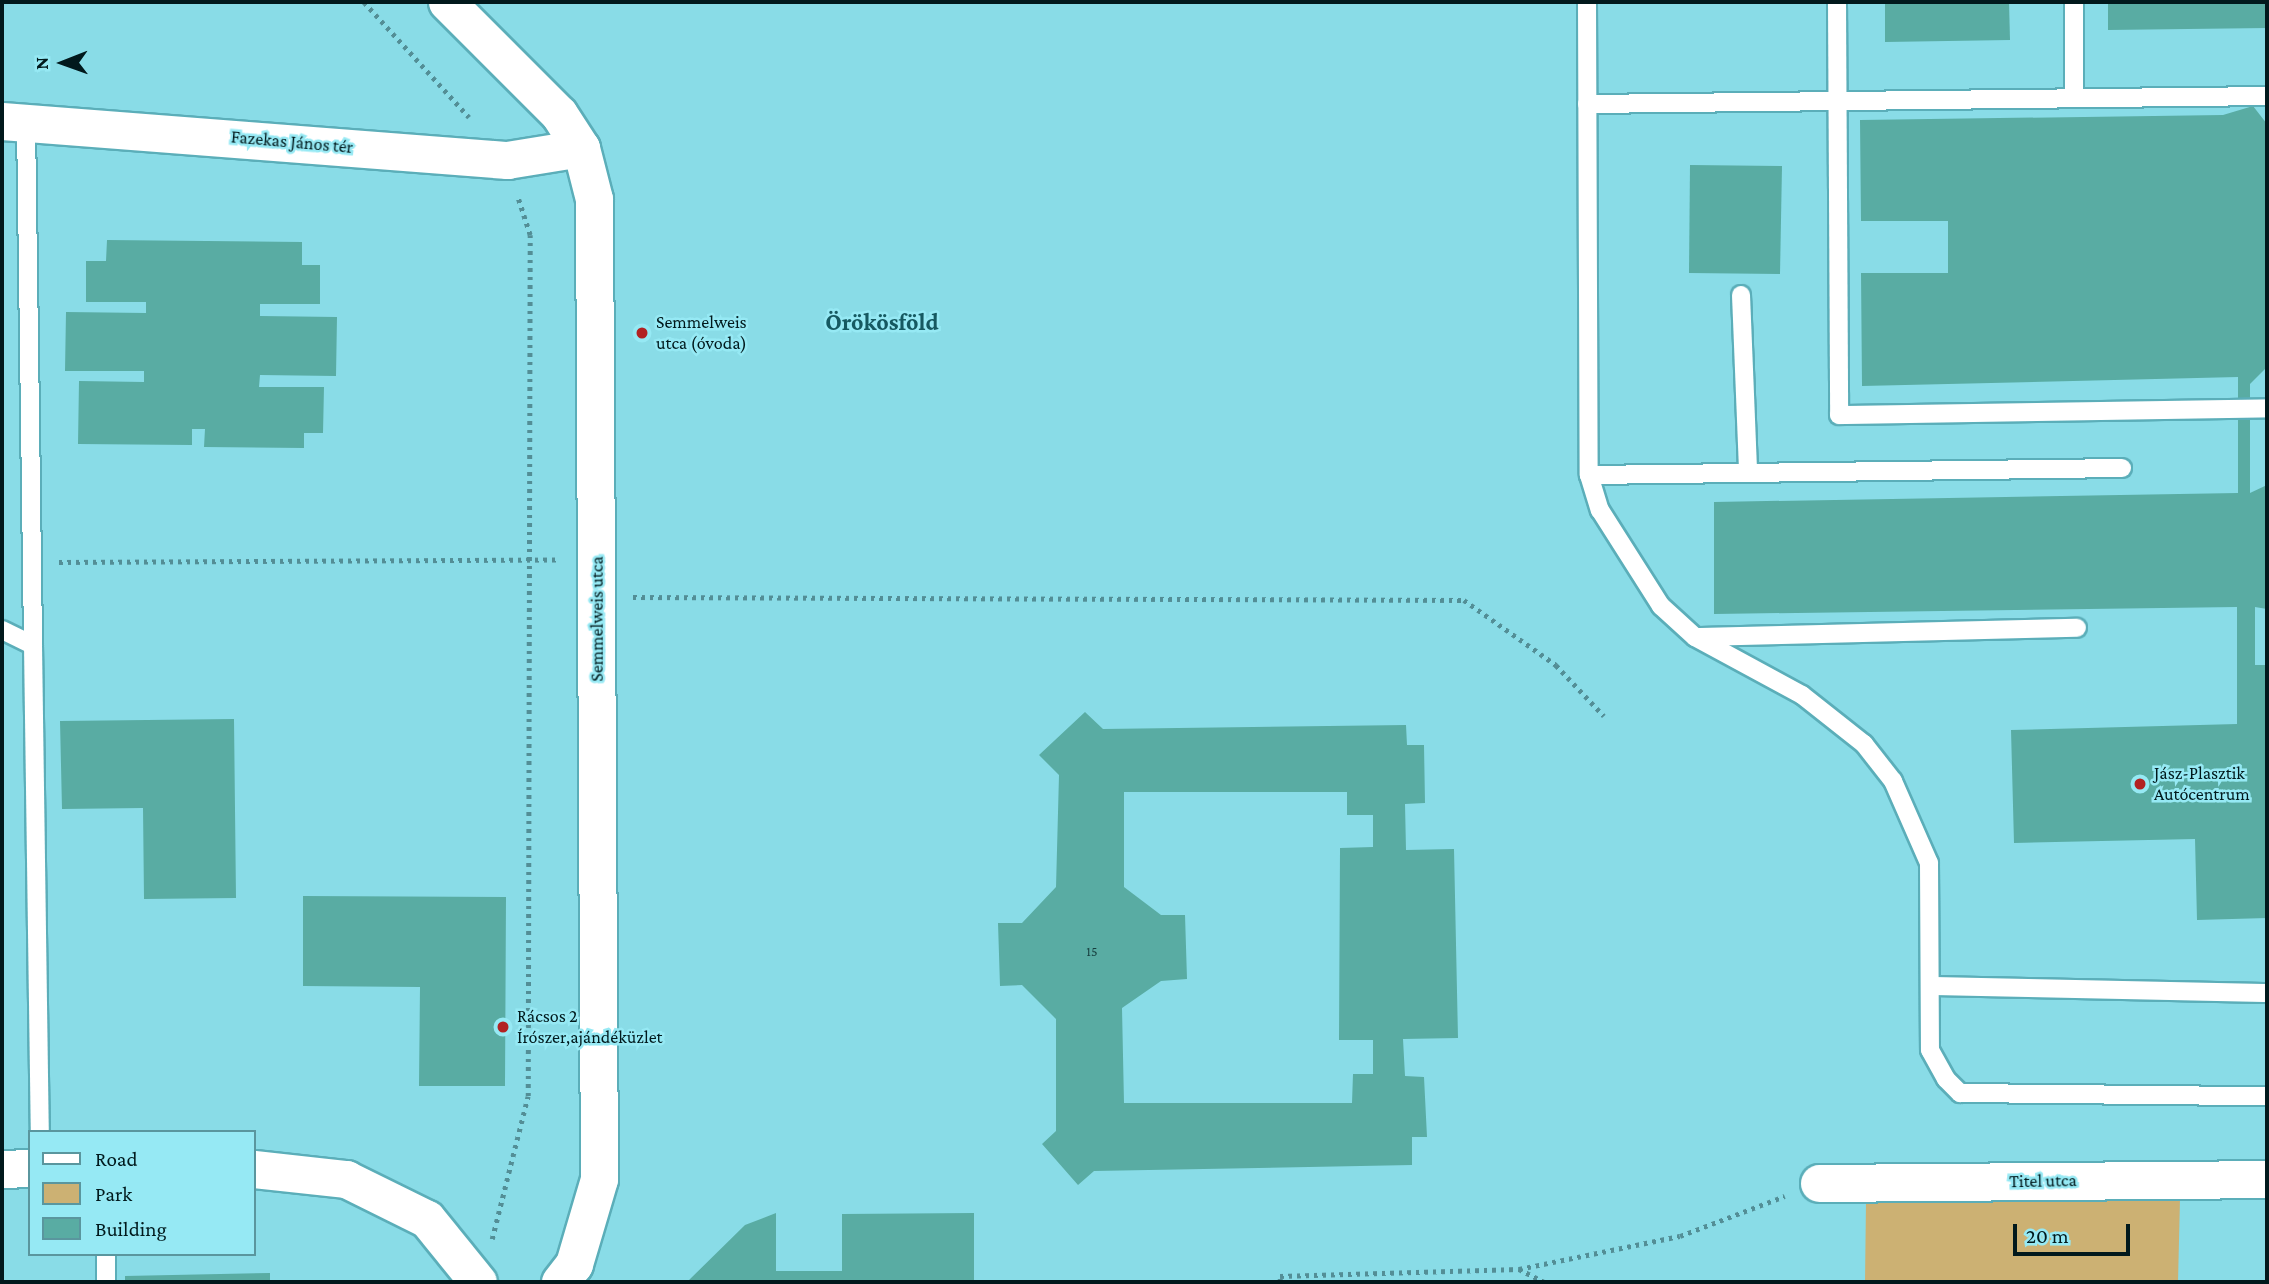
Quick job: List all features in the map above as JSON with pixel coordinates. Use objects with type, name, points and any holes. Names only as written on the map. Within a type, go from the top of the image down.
[{"type":"street","name":"Semmelweis utca","points":[[447,2],[531,82],[559,114],[581,148],[594,199],[599,1179],[574,1264],[560,1282]]},
{"type":"street","name":"Fazekas János tér","points":[[14,121],[507,160],[581,148]]},
{"type":"street","points":[[2,1169],[28,1168]]},
{"type":"street","points":[[256,1169],[346,1179],[427,1219],[477,1282]]},
{"type":"street","name":"Titel utca","points":[[1819,1183],[2267,1179]]},
{"type":"lane","points":[[1587,2],[1589,475],[1600,510],[1629,562],[1661,606],[1695,637],[1802,695],[1864,744],[1893,781],[1929,863],[1930,1050],[1960,1093],[2267,1096]]},
{"type":"lane","points":[[1837,2],[1839,415],[2267,408]]},
{"type":"lane","points":[[2074,2],[2074,98]]},
{"type":"lane","points":[[1587,104],[2267,96]]},
{"type":"lane","points":[[14,121],[33,563],[40,1130]]},
{"type":"lane","points":[[1741,295],[1748,472]]},
{"type":"lane","points":[[1589,475],[2122,468]]},
{"type":"lane","points":[[1695,637],[2077,628]]},
{"type":"lane","points":[[2,630],[33,646]]},
{"type":"lane","points":[[1931,986],[2267,993]]},
{"type":"lane","points":[[106,1256],[106,1282]]},
{"type":"path","points":[[363,2],[507,160],[530,235],[528,1096],[504,1202],[477,1282]]},
{"type":"path","points":[[33,563],[528,556],[597,580],[1464,600],[1556,665],[1604,716]]},
{"type":"path","points":[[1280,1282],[1280,1276],[1519,1269],[1680,1236],[1819,1183]]},
{"type":"path","points":[[1519,1269],[1545,1282]]},
{"type":"green space","points":[[2180,1199],[2178,1282],[1865,1282],[1866,1202]]},
{"type":"building","points":[[1885,2],[2009,2],[2010,40],[1885,42]]},
{"type":"building","points":[[2108,2],[2267,2],[2267,28],[2108,30]]},
{"type":"building","points":[[2253,106],[2267,124],[2267,367],[2250,384],[2250,493],[2267,485],[2267,609],[2255,607],[2255,665],[2267,665],[2267,918],[2197,920],[2195,839],[2014,843],[2011,730],[2237,724],[2237,607],[1714,614],[1714,502],[2238,493],[2238,377],[1862,386],[1861,273],[1948,273],[1948,221],[1861,221],[1860,120],[2223,115]]},
{"type":"building","points":[[1690,165],[1782,166],[1780,274],[1689,273]]},
{"type":"building","points":[[107,240],[302,242],[302,265],[320,265],[320,304],[260,304],[260,316],[337,317],[336,376],[260,375],[259,387],[324,387],[323,433],[304,433],[304,448],[204,447],[205,429],[192,429],[192,445],[78,444],[79,381],[144,382],[144,371],[65,371],[66,312],[146,313],[146,302],[86,302],[86,261],[106,261]]},
{"type":"building","points":[[1085,712],[1103,729],[1406,725],[1407,745],[1424,745],[1425,803],[1405,804],[1406,850],[1454,849],[1458,1038],[1403,1039],[1405,1076],[1424,1077],[1427,1137],[1412,1137],[1412,1165],[1094,1171],[1078,1185],[1042,1144],[1056,1131],[1056,1019],[1022,985],[1000,986],[998,923],[1022,923],[1056,887],[1059,775],[1039,755]],"holes":[[[1124,792],[1347,792],[1347,815],[1373,815],[1373,847],[1340,848],[1339,1040],[1373,1040],[1373,1074],[1353,1074],[1352,1103],[1124,1103],[1122,1008],[1161,981],[1187,979],[1185,915],[1161,915],[1124,887]]]},
{"type":"building","points":[[234,719],[236,898],[144,899],[143,808],[62,809],[60,721]]},
{"type":"building","points":[[303,896],[506,897],[505,1086],[419,1086],[420,987],[303,986]]},
{"type":"building","points":[[776,1213],[776,1271],[842,1271],[842,1214],[974,1213],[974,1282],[687,1282],[745,1225]]},
{"type":"building","points":[[270,1273],[270,1282],[125,1282],[125,1276]]},
{"type":"place","name":"Semmelweis utca (óvoda)","points":[[642,333]]},
{"type":"place","name":"Jász-Plasztik Autócentrum","points":[[2140,784]]},
{"type":"place","name":"Rácsos 2 Írószer,ajándéküzlet","points":[[503,1027]]},
{"type":"district","name":"Örökösföld","points":[[882,322]]}]
